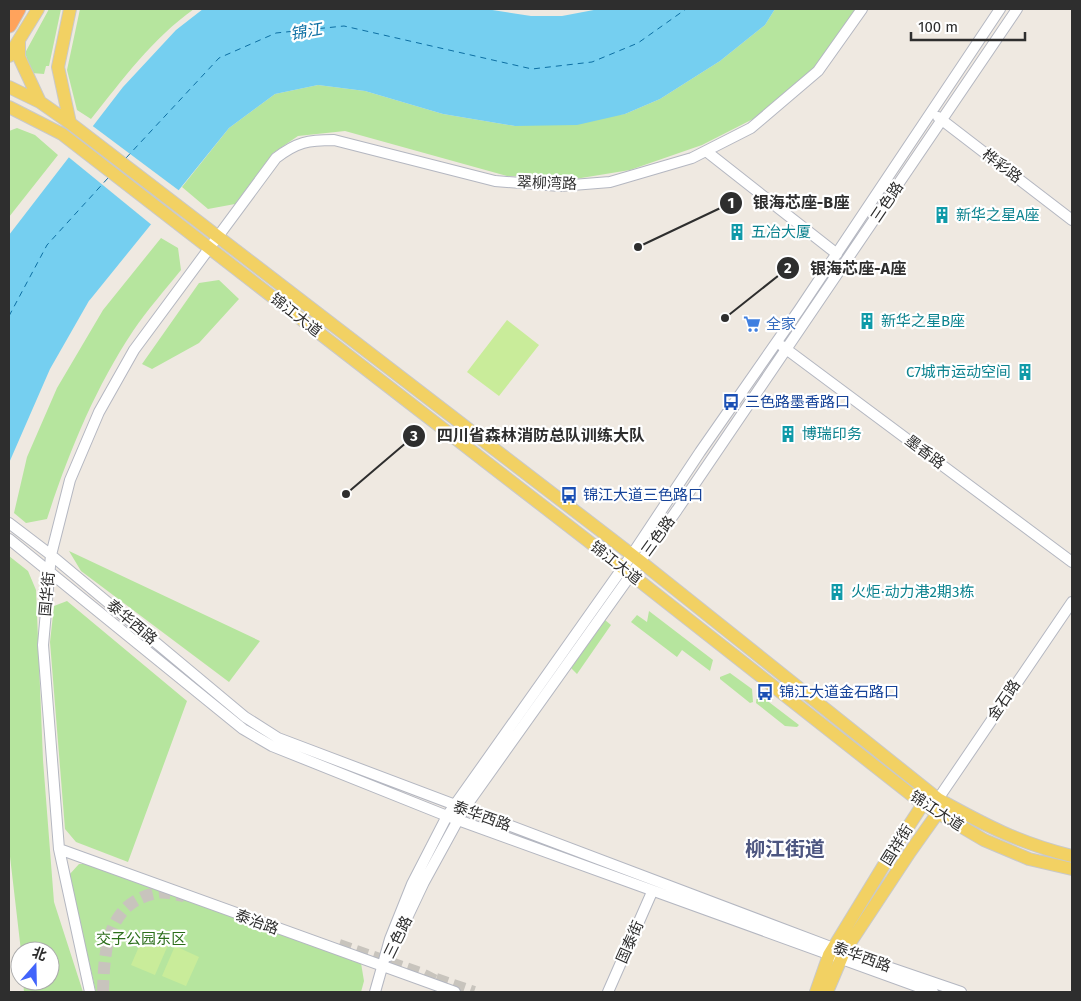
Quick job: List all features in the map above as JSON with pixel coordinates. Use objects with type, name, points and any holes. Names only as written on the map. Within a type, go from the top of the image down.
[{"type":"highway","points":[[9,24],[18,9]]},
{"type":"main road","points":[[9,56],[18,38],[38,9]]},
{"type":"main road","points":[[70,9],[58,67],[70,123]]},
{"type":"main road","points":[[18,38],[19,57],[40,102]]},
{"type":"main road","name":"锦江大道","points":[[9,87],[40,102],[70,123],[636,558],[938,799],[990,828],[1033,846],[1072,856]]},
{"type":"main road","name":"锦江大道","points":[[9,108],[62,134],[923,804],[984,840],[1029,859],[1072,869]]},
{"type":"main road","points":[[923,804],[938,799],[938,814]]},
{"type":"main road","name":"国祥街","points":[[816,992],[923,804]]},
{"type":"main road","name":"国祥街","points":[[827,992],[837,953],[938,814]]},
{"type":"street","name":"翠柳湾路","points":[[218,237],[276,158],[293,146],[312,140],[334,140],[496,181],[560,186],[610,182],[692,158],[751,128],[818,71],[862,9]]},
{"type":"street","name":"三色路","points":[[636,558],[700,452],[777,343],[1000,9]]},
{"type":"street","name":"三色路","points":[[375,992],[383,968],[398,941],[452,818],[626,571],[787,350],[1017,9]]},
{"type":"street","name":"桦彩路","points":[[932,112],[1072,220]]},
{"type":"street","points":[[706,151],[837,254]]},
{"type":"street","name":"国华街","points":[[90,992],[59,849],[43,645],[51,554],[70,480],[114,382],[134,350],[218,237]]},
{"type":"street","name":"墨香路","points":[[777,343],[1072,562]]},
{"type":"street","name":"泰华西路","points":[[9,523],[51,554],[245,717],[278,738],[837,953],[933,992]]},
{"type":"street","name":"泰华西路","points":[[9,539],[48,573],[243,729],[272,746],[452,818],[652,892],[961,992]]},
{"type":"street","name":"金石路","points":[[938,799],[1072,602]]},
{"type":"street","name":"泰治路","points":[[59,849],[383,968],[455,992]]},
{"type":"street","name":"国泰街","points":[[608,992],[652,892]]},
{"type":"green space","points":[[49,9],[61,9],[49,66],[46,66],[44,74],[32,73],[25,53]]},
{"type":"green space","points":[[80,9],[194,9],[151,46],[91,119],[77,110],[67,70]]},
{"type":"green space","points":[[775,9],[856,9],[819,65],[753,119],[702,145],[630,170],[575,179],[507,176],[345,131],[298,136],[273,153],[235,204],[208,209],[182,187],[229,128],[275,94],[318,85],[365,91],[443,114],[515,126],[625,114],[660,99],[720,61],[765,25]]},
{"type":"green space","points":[[17,128],[35,135],[58,155],[9,217],[9,131]]},
{"type":"green space","points":[[161,238],[178,248],[181,270],[138,323],[106,375],[73,446],[47,519],[26,523],[14,513],[27,457],[57,388],[103,310]]},
{"type":"green space","points":[[219,280],[239,299],[199,343],[152,369],[142,364],[199,283]]},
{"type":"green space","points":[[507,320],[539,345],[499,396],[467,372]]},
{"type":"green space","points":[[69,551],[260,641],[229,682],[81,571]]},
{"type":"green space","points":[[9,556],[28,571],[36,590],[43,760],[54,902],[83,992],[24,992],[60,991],[60,941],[20,941],[9,848]]},
{"type":"green space","points":[[67,601],[187,701],[128,862],[76,842],[65,829],[50,642],[54,606]]},
{"type":"green space","points":[[649,611],[713,660],[710,671],[682,650],[677,657],[631,622],[637,615],[647,622]]},
{"type":"green space","points":[[605,620],[611,625],[577,674],[571,668]]},
{"type":"green space","points":[[730,673],[752,689],[753,702],[750,703],[720,679],[720,677]]},
{"type":"green space","points":[[757,693],[799,725],[797,727],[785,726],[756,703]]},
{"type":"green space","name":"交子公园东区","points":[[79,864],[87,864],[361,963],[364,981],[361,992],[96,992],[69,875]]},
{"type":"green space","points":[[144,935],[168,945],[155,975],[131,965]]},
{"type":"green space","points":[[175,946],[199,957],[186,986],[162,976]]},
{"type":"water","name":"锦江","points":[[203,9],[486,9],[531,16],[562,16],[599,9],[775,9],[765,25],[720,61],[660,99],[625,114],[577,125],[515,126],[443,114],[365,91],[318,85],[275,94],[229,128],[89,301],[90,299],[50,369],[9,463],[9,235],[123,87],[176,30]]},
{"type":"pier","points":[[90,124],[181,192],[153,226],[66,155]]},
{"type":"ferry route","points":[[126,158],[219,58],[276,33],[344,26],[532,69],[592,62],[638,43],[686,9]]},
{"type":"ferry route","points":[[9,316],[47,245],[108,178]]},
{"type":"tunnel","points":[[103,992],[107,945],[118,917],[128,906],[140,898],[157,893],[184,896]]},
{"type":"tunnel","points":[[339,945],[420,973],[444,985]]},
{"type":"tunnel","points":[[436,979],[474,992]]},
{"type":"place","name":"新华之星A座","points":[[942,215]]},
{"type":"place","name":"五冶大厦","points":[[737,232]]},
{"type":"place","name":"银海芯座-B座","points":[[638,247]]},
{"type":"place","name":"银海芯座-A座","points":[[725,318]]},
{"type":"place","name":"新华之星B座","points":[[867,321]]},
{"type":"place","name":"全家","points":[[752,324]]},
{"type":"place","name":"C7城市运动空间","points":[[1025,372]]},
{"type":"place","name":"三色路墨香路口","points":[[731,402]]},
{"type":"place","name":"博瑞印务","points":[[788,434]]},
{"type":"place","name":"四川省森林消防总队训练大队","points":[[346,494]]},
{"type":"place","name":"锦江大道三色路口","points":[[569,495]]},
{"type":"place","name":"火炬·动力港2期3栋","points":[[837,592]]},
{"type":"place","name":"锦江大道金石路口","points":[[765,692]]},
{"type":"district","name":"柳江街道","points":[[785,849]]}]
